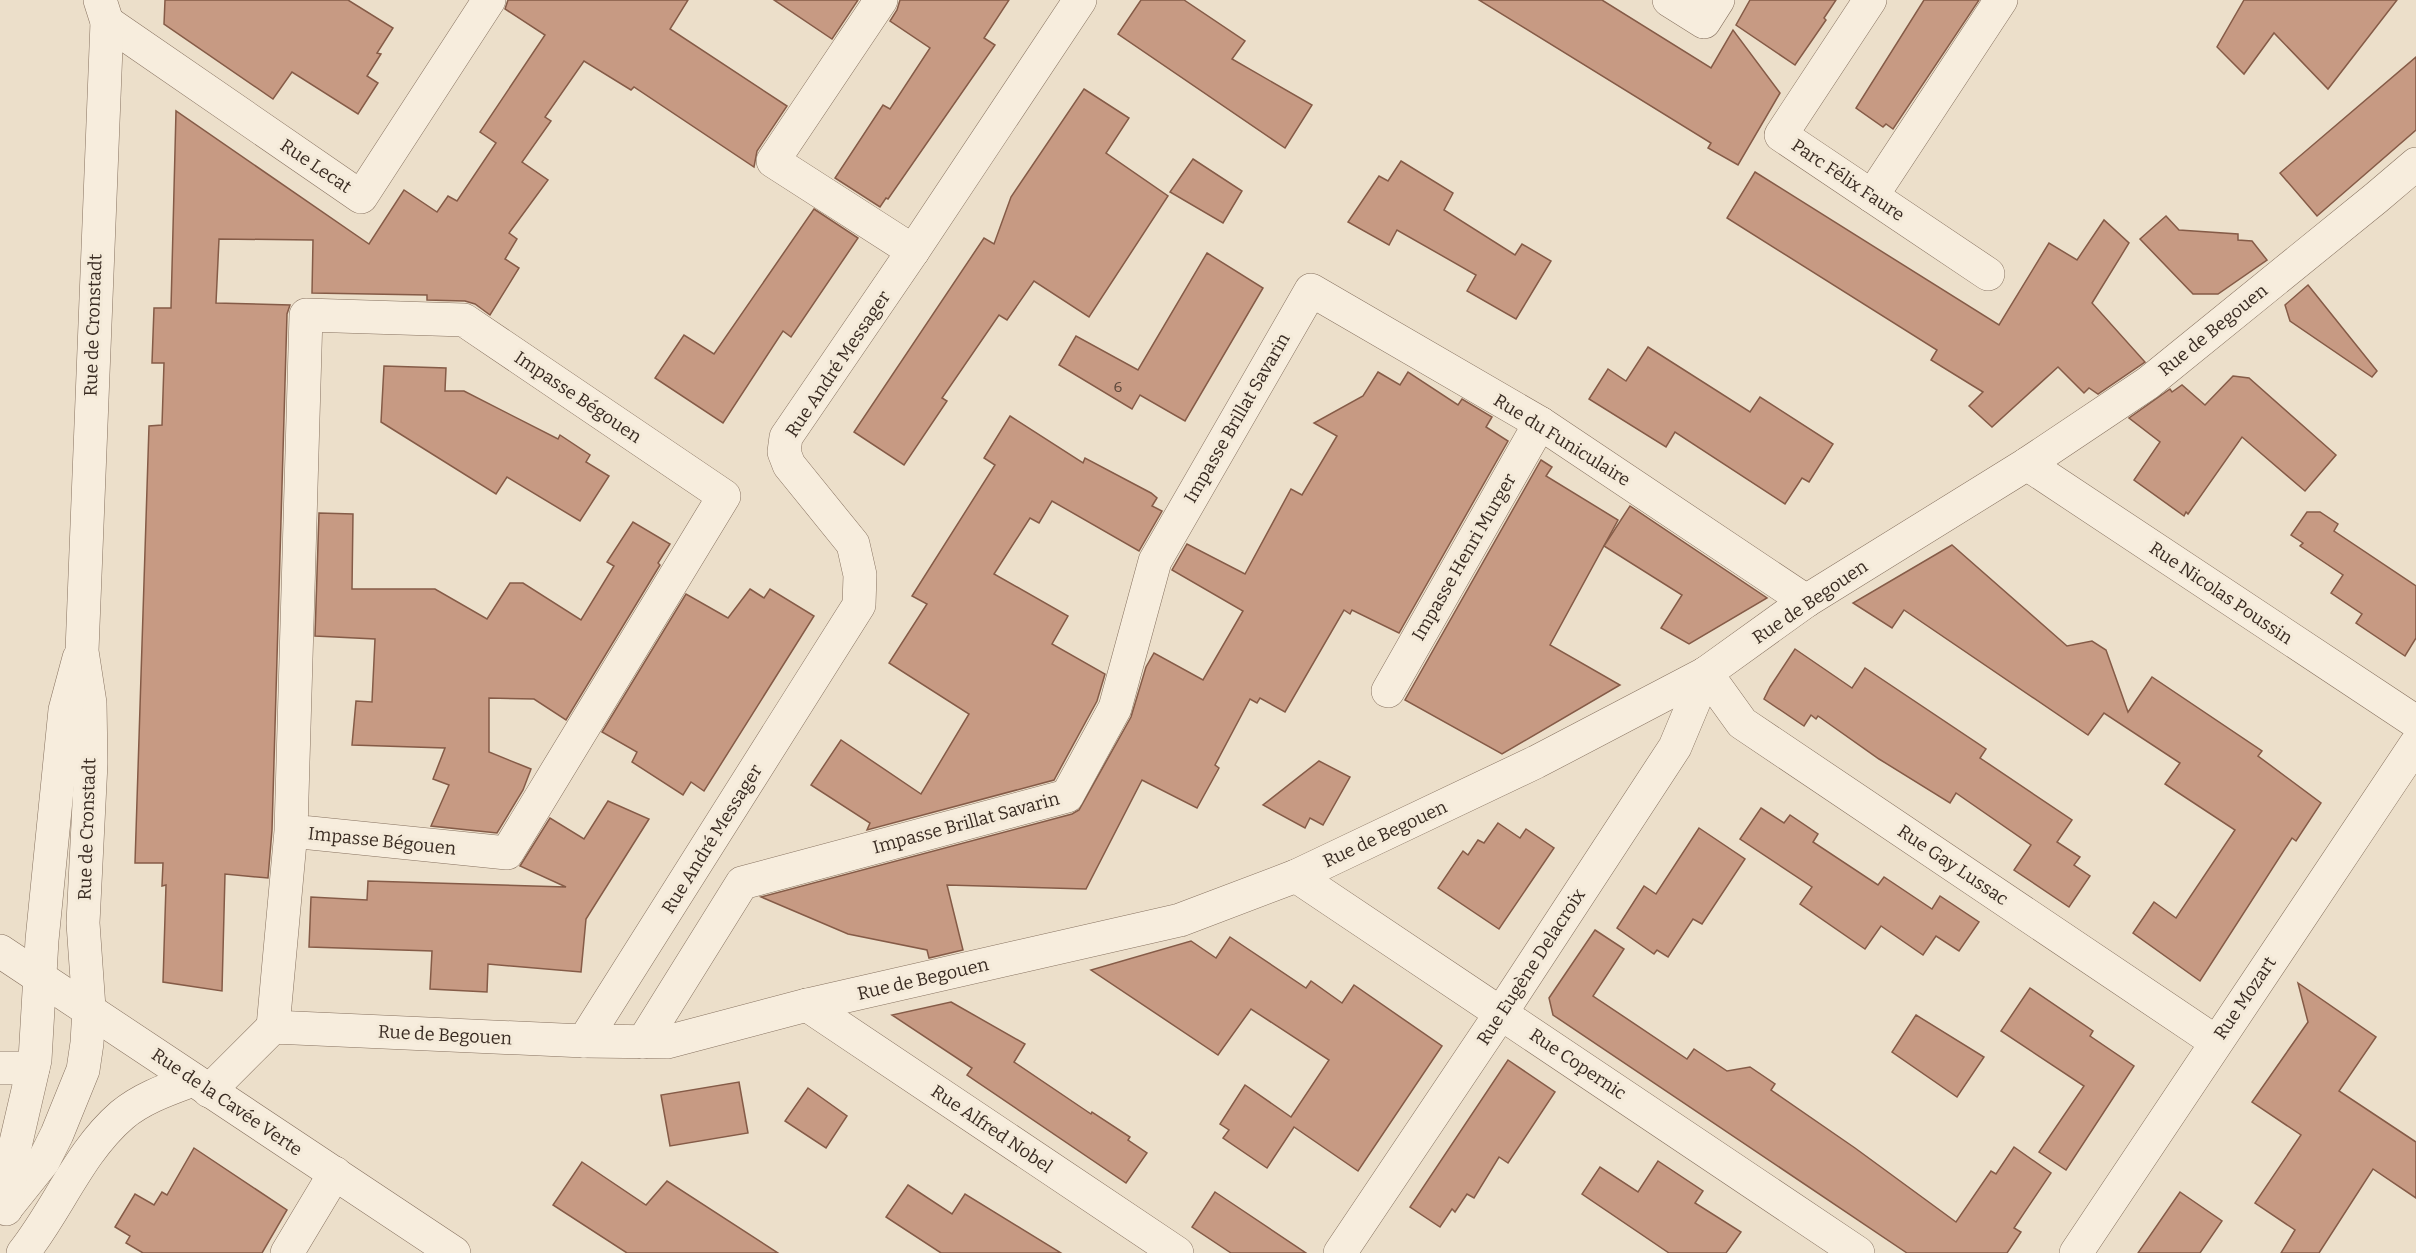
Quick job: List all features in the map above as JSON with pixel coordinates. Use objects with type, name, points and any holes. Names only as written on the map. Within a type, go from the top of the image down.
[{"type":"street","name":"Rue Lecat","points":[[103,11],[361,197],[489,0]]},
{"type":"street","points":[[881,0],[773,161],[914,251]]},
{"type":"street","name":"Rue André Messager","points":[[584,1041],[859,605],[860,574],[853,544],[798,477],[784,452],[786,437],[914,251],[1080,0]]},
{"type":"street","points":[[1669,0],[1704,22],[1718,0]]},
{"type":"street","name":"Parc Félix Faure","points":[[1869,0],[1781,135],[1988,274]]},
{"type":"street","points":[[1872,196],[2001,0]]},
{"type":"street","name":"Rue de Cronstadt","points":[[4,1215],[43,1162],[67,1115],[83,1070],[87,1043],[89,1008],[83,923],[91,763],[90,703],[82,651],[103,11]]},
{"type":"street","name":"Rue de Begouen","points":[[273,1027],[584,1041],[667,1042],[807,1005],[1180,920],[1296,876],[1536,762],[1706,673],[1806,601],[2027,464],[2148,383],[2416,164]]},
{"type":"street","name":"Rue du Funiculaire","points":[[1311,290],[1540,423],[1806,601]]},
{"type":"street","name":"Impasse Brillat Savarin","points":[[643,1042],[742,883],[1067,796],[1115,708],[1155,561],[1311,290]]},
{"type":"street","name":"Impasse Bégouen","points":[[273,1027],[291,831],[306,315],[464,320],[724,496],[507,854],[291,831]]},
{"type":"street","name":"Impasse Henri Murger","points":[[1388,691],[1540,423]]},
{"type":"street","name":"Rue Nicolas Poussin","points":[[2027,464],[2416,722]]},
{"type":"street","name":"Rue de Cronstadt","points":[[4,1215],[13,1155],[37,1046],[42,940],[65,710],[82,651]]},
{"type":"street","name":"Rue Eugène Delacroix","points":[[1340,1253],[1675,747],[1706,673]]},
{"type":"street","name":"Rue Gay Lussac","points":[[1706,673],[1742,723],[2216,1042]]},
{"type":"street","name":"Rue Mozart","points":[[2076,1253],[2416,744]]},
{"type":"street","name":"Rue Copernic","points":[[1296,876],[1858,1253]]},
{"type":"street","name":"Rue de la Cavée Verte","points":[[0,951],[41,976],[454,1253]]},
{"type":"street","name":"Rue Alfred Nobel","points":[[807,1005],[1177,1253]]},
{"type":"street","points":[[23,1253],[92,1148],[123,1114],[161,1092],[201,1085],[273,1027]]},
{"type":"street","points":[[0,1068],[33,1068]]},
{"type":"street","points":[[287,1253],[335,1173]]},
{"type":"building","points":[[165,0],[348,0],[393,28],[377,53],[381,54],[367,76],[378,83],[358,114],[292,72],[273,99],[164,24]]},
{"type":"building","points":[[508,0],[688,0],[670,29],[787,106],[757,151],[754,167],[634,87],[631,90],[584,61],[545,117],[551,121],[522,162],[548,180],[509,233],[517,239],[505,259],[519,268],[490,315],[475,304],[465,301],[427,300],[427,295],[312,293],[313,240],[219,239],[216,303],[290,305],[287,314],[272,830],[268,878],[225,874],[222,991],[163,982],[166,885],[162,886],[163,863],[135,863],[149,426],[162,425],[164,363],[152,363],[154,308],[171,308],[176,111],[369,244],[404,190],[437,212],[448,196],[457,201],[496,143],[480,132],[545,35],[505,9]]},
{"type":"building","points":[[774,0],[858,0],[832,39]]},
{"type":"building","points":[[900,0],[1009,0],[984,38],[995,45],[888,199],[886,198],[880,207],[835,178],[883,105],[890,109],[930,48],[890,21]]},
{"type":"building","points":[[1141,0],[1184,0],[1245,41],[1232,59],[1312,105],[1285,148],[1118,34]]},
{"type":"building","points":[[1479,0],[1602,0],[1711,68],[1733,30],[1780,93],[1738,165],[1708,148],[1711,143]]},
{"type":"building","points":[[1750,0],[1836,0],[1824,18],[1826,20],[1795,65],[1736,25]]},
{"type":"building","points":[[1924,0],[1979,0],[1893,129],[1886,124],[1883,127],[1856,108]]},
{"type":"building","points":[[2244,0],[2397,0],[2328,89],[2274,33],[2244,74],[2217,47]]},
{"type":"building","points":[[2416,57],[2416,130],[2317,216],[2280,173]]},
{"type":"building","points":[[1084,89],[1129,118],[1106,153],[1168,196],[1089,317],[1034,281],[1007,320],[999,315],[942,398],[947,401],[904,465],[854,432],[984,238],[994,244],[1011,197]]},
{"type":"building","points":[[1193,159],[1242,191],[1223,223],[1170,192]]},
{"type":"building","points":[[1401,161],[1453,193],[1444,210],[1515,255],[1522,244],[1551,261],[1516,319],[1467,291],[1476,275],[1397,230],[1389,245],[1348,222],[1379,176],[1388,181]]},
{"type":"building","points":[[1755,172],[1999,325],[2049,243],[2077,260],[2104,220],[2129,243],[2092,303],[2145,362],[2098,394],[2089,388],[2084,393],[2058,367],[1992,427],[1969,406],[1983,392],[1931,360],[1937,350],[1727,218]]},
{"type":"building","points":[[814,209],[858,238],[791,337],[783,331],[723,423],[655,378],[684,335],[714,354]]},
{"type":"building","points":[[2166,216],[2179,230],[2238,234],[2238,240],[2252,241],[2267,260],[2218,294],[2193,294],[2140,239]]},
{"type":"building","points":[[1207,253],[1263,288],[1185,421],[1140,395],[1132,409],[1059,365],[1076,336],[1138,370]]},
{"type":"building","points":[[2308,285],[2377,371],[2372,377],[2290,321],[2285,305]]},
{"type":"building","points":[[1648,347],[1750,412],[1760,397],[1833,444],[1809,482],[1802,478],[1785,504],[1675,432],[1666,447],[1589,399],[1608,369],[1626,381]]},
{"type":"building","points":[[384,366],[446,368],[445,391],[464,391],[558,439],[560,435],[590,455],[586,462],[609,476],[580,521],[507,477],[496,494],[381,422]]},
{"type":"building","points":[[1378,372],[1400,385],[1408,372],[1458,405],[1462,399],[1492,417],[1486,427],[1508,441],[1399,633],[1352,610],[1350,614],[1344,610],[1285,712],[1260,698],[1257,703],[1250,699],[1215,765],[1219,768],[1197,808],[1142,780],[1086,889],[947,885],[963,950],[929,958],[927,950],[848,934],[761,897],[1072,814],[1079,810],[1131,717],[1146,667],[1154,653],[1203,680],[1243,611],[1172,570],[1187,544],[1245,574],[1291,489],[1302,495],[1337,436],[1314,423],[1363,396]]},
{"type":"building","points":[[2233,376],[2249,378],[2336,455],[2305,491],[2242,437],[2188,514],[2186,512],[2184,516],[2134,480],[2160,442],[2129,418],[2170,389],[2172,392],[2182,385],[2205,405]]},
{"type":"building","points":[[1010,416],[1083,463],[1085,458],[1151,493],[1157,498],[1152,506],[1162,511],[1139,551],[1052,501],[1039,523],[1030,518],[994,574],[1068,616],[1052,644],[1105,674],[1097,701],[1054,780],[867,830],[870,823],[811,785],[841,740],[921,794],[969,714],[889,663],[927,604],[912,596],[995,465],[984,458]]},
{"type":"building","points":[[1541,460],[1552,467],[1546,476],[1618,520],[1550,645],[1620,685],[1502,754],[1405,700]]},
{"type":"building","points":[[1630,506],[1767,598],[1689,644],[1661,628],[1682,595],[1604,546]]},
{"type":"building","points":[[2307,512],[2320,512],[2338,524],[2334,531],[2416,586],[2416,638],[2405,656],[2356,623],[2362,614],[2331,593],[2343,575],[2300,546],[2303,543],[2291,535]]},
{"type":"building","points":[[319,513],[353,514],[352,589],[435,589],[487,619],[510,583],[523,583],[581,620],[614,566],[607,562],[633,522],[670,544],[658,563],[660,565],[566,720],[534,699],[489,698],[489,752],[531,769],[523,790],[497,833],[431,826],[449,785],[433,779],[445,748],[352,745],[356,701],[372,702],[375,639],[315,636]]},
{"type":"building","points":[[1952,545],[2067,646],[2092,641],[2106,650],[2128,712],[2152,677],[2262,751],[2258,756],[2321,803],[2296,841],[2292,838],[2200,981],[2133,933],[2154,902],[2176,918],[2235,830],[2165,784],[2180,763],[2104,713],[2088,735],[1904,610],[1892,628],[1853,603]]},
{"type":"building","points":[[750,589],[764,598],[770,589],[814,616],[704,791],[691,782],[683,795],[632,762],[637,752],[602,732],[686,594],[728,618]]},
{"type":"building","points":[[1795,649],[1852,688],[1865,668],[1986,749],[1980,758],[2072,820],[2057,842],[2080,857],[2074,865],[2090,876],[2069,907],[2014,870],[2031,845],[1956,793],[1950,803],[1879,759],[1818,716],[1816,719],[1811,715],[1804,726],[1764,699]]},
{"type":"building","points":[[1319,761],[1350,777],[1323,825],[1310,818],[1305,828],[1263,805]]},
{"type":"building","points":[[608,801],[649,819],[586,919],[581,972],[488,964],[487,992],[430,989],[432,951],[309,947],[311,897],[367,900],[368,881],[566,887],[520,866],[550,818],[584,839]]},
{"type":"building","points":[[1761,808],[1784,823],[1790,815],[1818,834],[1813,842],[1878,885],[1884,877],[1932,909],[1940,896],[1979,922],[1959,951],[1936,936],[1923,955],[1881,926],[1865,949],[1800,904],[1812,887],[1740,839]]},
{"type":"building","points":[[1498,823],[1520,838],[1526,829],[1554,848],[1499,929],[1438,888],[1463,851],[1468,855],[1478,840],[1484,843]]},
{"type":"building","points":[[1699,828],[1745,859],[1702,924],[1693,919],[1668,957],[1657,950],[1654,954],[1617,928],[1644,886],[1656,894]]},
{"type":"building","points":[[1595,930],[1624,949],[1593,996],[1687,1059],[1694,1049],[1727,1071],[1750,1067],[1775,1084],[1771,1090],[1956,1222],[1991,1171],[1996,1174],[2014,1147],[2051,1173],[2014,1228],[2021,1232],[2007,1253],[1907,1253],[1553,1015],[1549,998]]},
{"type":"building","points":[[1230,937],[1306,988],[1311,981],[1342,1003],[1354,985],[1442,1046],[1358,1171],[1294,1127],[1267,1168],[1223,1138],[1229,1130],[1220,1124],[1245,1085],[1291,1117],[1329,1060],[1251,1009],[1218,1055],[1091,970],[1191,941],[1216,958]]},
{"type":"building","points":[[2298,983],[2376,1037],[2339,1091],[2416,1142],[2416,1198],[2373,1169],[2319,1253],[2281,1253],[2295,1230],[2255,1203],[2301,1135],[2252,1102],[2308,1022]]},
{"type":"building","points":[[2030,988],[2093,1031],[2090,1036],[2134,1066],[2066,1170],[2039,1152],[2084,1086],[2001,1031]]},
{"type":"building","points":[[951,1002],[1025,1044],[1014,1062],[1091,1114],[1092,1112],[1130,1137],[1128,1140],[1147,1153],[1126,1183],[967,1075],[972,1068],[892,1015]]},
{"type":"building","points":[[1916,1015],[1984,1057],[1957,1097],[1892,1052]]},
{"type":"building","points":[[1508,1060],[1555,1092],[1508,1163],[1499,1157],[1474,1198],[1467,1194],[1455,1212],[1452,1209],[1440,1227],[1410,1207]]},
{"type":"building","points":[[739,1082],[748,1133],[670,1146],[661,1095]]},
{"type":"building","points":[[808,1088],[847,1116],[826,1148],[785,1121]]},
{"type":"building","points":[[194,1148],[287,1210],[262,1253],[143,1253],[126,1243],[130,1236],[115,1227],[135,1194],[154,1205],[162,1192],[167,1195]]},
{"type":"building","points":[[1658,1161],[1703,1191],[1695,1203],[1741,1232],[1726,1253],[1669,1253],[1582,1194],[1600,1167],[1638,1192]]},
{"type":"building","points":[[582,1162],[646,1205],[667,1181],[778,1253],[627,1253],[553,1205]]},
{"type":"building","points":[[908,1185],[952,1214],[965,1194],[1061,1253],[941,1253],[886,1217]]},
{"type":"building","points":[[1215,1192],[1306,1253],[1231,1253],[1192,1227]]},
{"type":"building","points":[[2180,1192],[2222,1221],[2200,1253],[2138,1253]]}]
